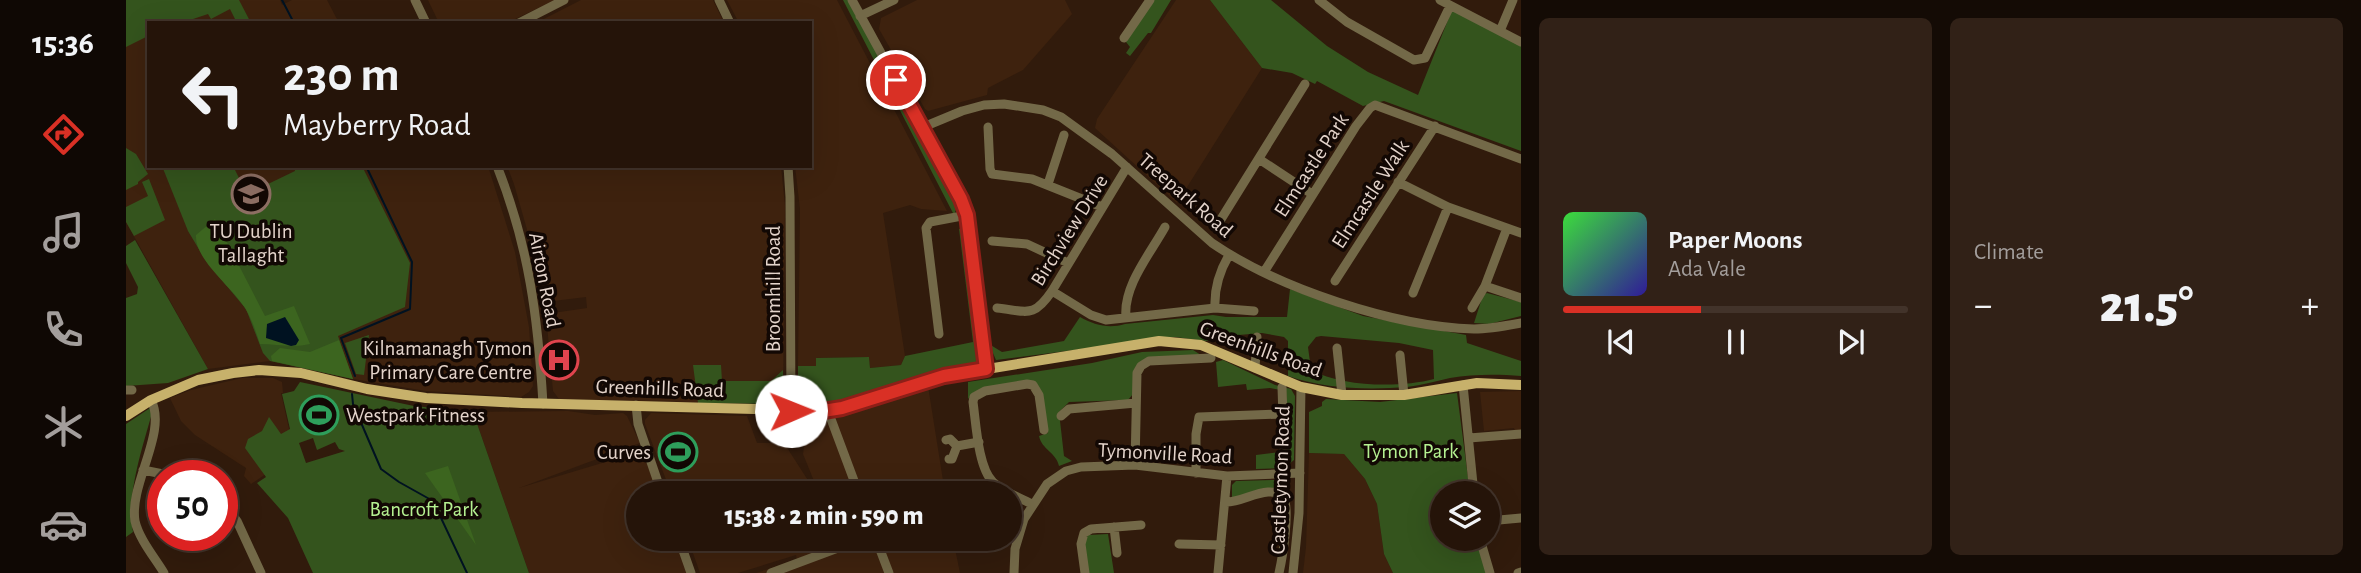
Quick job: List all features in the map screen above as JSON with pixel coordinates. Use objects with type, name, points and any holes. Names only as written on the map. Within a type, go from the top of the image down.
[{"type":"main road","name":"Greenhills Road","points":[[126,416],[175,389],[215,376],[273,370],[315,376],[399,395],[470,401],[828,411],[944,376],[1159,341],[1200,345],[1300,387],[1342,395],[1404,395],[1463,385],[1516,386]]},
{"type":"street","points":[[415,0],[425,21]]},
{"type":"street","points":[[523,21],[564,0]]},
{"type":"street","points":[[719,0],[729,21]]},
{"type":"street","points":[[852,0],[961,199],[967,215],[986,369]]},
{"type":"street","points":[[860,16],[894,0]]},
{"type":"street","points":[[1124,38],[1150,0]]},
{"type":"street","points":[[1319,0],[1347,22],[1414,60],[1426,58],[1450,6]]},
{"type":"street","points":[[1440,0],[1521,42]]},
{"type":"street","points":[[1500,31],[1513,0]]},
{"type":"street","points":[[1218,224],[1305,84]]},
{"type":"street","name":"Treepark Road","points":[[921,128],[961,111],[984,105],[1004,104],[1043,110],[1061,117],[1087,134],[1229,255],[1264,272],[1348,306],[1402,318],[1471,329],[1521,323]]},
{"type":"street","name":"Elmcastle Park","points":[[1264,272],[1312,194],[1370,108],[1375,105],[1521,159]]},
{"type":"street","name":"Elmcastle Walk","points":[[1335,281],[1435,125]]},
{"type":"street","points":[[988,127],[992,174],[1032,179],[1102,207]]},
{"type":"street","points":[[1048,184],[1064,135]]},
{"type":"street","points":[[1259,159],[1312,194]]},
{"type":"street","name":"Birchview Drive","points":[[997,307],[1032,312],[1039,308],[1127,167]]},
{"type":"street","name":"Airton Road","points":[[498,168],[530,274],[538,325],[543,404]]},
{"type":"street","name":"Broomhill Road","points":[[788,168],[791,411]]},
{"type":"street","points":[[1398,183],[1448,207],[1521,233]]},
{"type":"street","points":[[1413,293],[1448,207]]},
{"type":"street","points":[[939,334],[926,228],[930,222],[967,215]]},
{"type":"street","points":[[1126,317],[1125,303],[1131,285],[1165,227]]},
{"type":"street","points":[[1472,308],[1485,286],[1507,228]]},
{"type":"street","points":[[992,241],[1027,244],[1068,262]]},
{"type":"street","points":[[1215,309],[1216,283],[1229,255]]},
{"type":"street","points":[[1485,286],[1521,298]]},
{"type":"street","points":[[1052,291],[1091,315],[1107,320],[1215,309],[1254,311]]},
{"type":"street","points":[[1255,368],[1257,337]]},
{"type":"street","points":[[1337,348],[1342,395]]},
{"type":"street","points":[[1400,355],[1404,395]]},
{"type":"street","points":[[1135,465],[1137,373],[1141,366],[1149,361],[1211,358]]},
{"type":"street","points":[[1032,504],[992,482],[985,472],[974,397],[985,391],[1033,385],[1039,395],[1044,430]]},
{"type":"street","points":[[1463,385],[1473,481]]},
{"type":"street","points":[[1282,387],[1284,449]]},
{"type":"street","name":"Castletymon Road","points":[[1293,573],[1299,513],[1300,387]]},
{"type":"street","points":[[151,400],[156,419],[135,497],[135,519],[137,528],[164,573]]},
{"type":"street","points":[[1061,416],[1069,409],[1136,403]]},
{"type":"street","points":[[636,405],[638,424],[658,481]]},
{"type":"street","points":[[828,411],[854,481]]},
{"type":"street","points":[[1196,473],[1199,417],[1282,414]]},
{"type":"street","points":[[1469,438],[1521,434]]},
{"type":"street","points":[[946,440],[950,439],[957,446]]},
{"type":"street","points":[[957,446],[979,442]]},
{"type":"street","points":[[949,459],[952,459],[957,446]]},
{"type":"street","name":"Tymonville Road","points":[[1014,573],[1014,548],[1024,519],[1047,484],[1066,471],[1081,467],[1135,465],[1227,476],[1300,473]]},
{"type":"street","points":[[143,470],[147,471]]},
{"type":"street","points":[[1218,573],[1227,476]]},
{"type":"street","points":[[1226,502],[1237,502],[1265,492],[1282,495],[1286,502],[1286,513],[1279,573]]},
{"type":"street","points":[[1500,520],[1521,518]]},
{"type":"street","points":[[238,523],[261,573]]},
{"type":"street","points":[[1085,573],[1081,544],[1084,533],[1091,529],[1141,525]]},
{"type":"street","points":[[1114,527],[1117,553]]},
{"type":"street","points":[[1179,544],[1221,544]]},
{"type":"street","points":[[683,551],[691,573]]},
{"type":"street","points":[[771,573],[830,551]]},
{"type":"street","points":[[881,551],[889,573]]},
{"type":"street","points":[[1484,551],[1490,573]]},
{"type":"shaded area","name":"TU Dublin Tallaght","points":[[126,0],[280,0],[282,5],[292,0],[327,0],[338,21],[147,21],[147,168],[489,168],[515,252],[529,327],[533,386],[521,397],[426,391],[270,361],[208,369],[126,222]]},
{"type":"shaded area","points":[[428,0],[555,0],[511,21],[438,21]]},
{"type":"shaded area","points":[[581,0],[713,0],[723,21],[540,21]]},
{"type":"shaded area","points":[[727,0],[837,0],[947,211],[921,209],[910,205],[883,213],[905,356],[901,365],[870,368],[869,357],[817,358],[817,367],[798,366],[800,209],[795,168],[812,168],[812,21],[738,21]]},
{"type":"shaded area","points":[[917,0],[1065,0],[1072,14],[1023,70],[988,88],[987,95],[928,111],[879,29],[881,18]]},
{"type":"shaded area","points":[[1176,0],[1210,0],[1262,68],[1177,203],[1095,128],[1097,119]]},
{"type":"shaded area","points":[[508,168],[781,168],[785,206],[783,398],[775,404],[559,399],[553,391],[546,314],[587,308],[586,297],[545,302],[540,264],[536,261]]},
{"type":"shaded area","points":[[242,378],[273,378],[282,382],[281,393],[289,429],[299,452],[251,484],[244,476],[246,468],[238,460],[234,460],[195,435],[181,421],[170,398]]},
{"type":"shaded area","points":[[928,386],[943,481],[814,481],[793,417],[847,413]]},
{"type":"shaded area","points":[[1521,391],[1521,431],[1515,431],[1514,428],[1484,431],[1480,392]]},
{"type":"shaded area","points":[[568,411],[595,415],[623,413],[640,443],[519,488],[642,451],[653,481],[626,481],[626,551],[680,551],[688,573],[529,573],[473,412]]},
{"type":"shaded area","points":[[651,413],[747,416],[757,443],[784,443],[808,481],[666,481],[645,420]]},
{"type":"shaded area","points":[[1309,453],[1344,454],[1365,479],[1377,504],[1384,554],[1393,573],[1303,573]]},
{"type":"shaded area","points":[[692,551],[955,551],[960,573],[756,573],[797,560],[796,555],[738,573],[700,573]]},
{"type":"green space","points":[[126,0],[239,0],[250,21],[236,21],[230,9],[211,19],[208,14],[187,21],[147,21],[147,38],[126,47]]},
{"type":"green space","points":[[843,0],[849,0],[958,204],[954,215]]},
{"type":"green space","points":[[1154,0],[1171,0],[1151,33],[1148,33],[1130,56],[1126,53],[1130,47],[1126,42]]},
{"type":"green space","points":[[1210,0],[1271,0],[1327,46],[1368,72],[1418,95],[1452,10],[1521,45],[1521,151],[1384,101],[1363,106],[1317,81],[1315,84],[1292,73],[1262,68]]},
{"type":"green space","points":[[126,148],[136,154],[148,174],[138,184],[126,190]]},
{"type":"green space","name":"TU Dublin Tallaght","points":[[163,168],[234,168],[247,194],[295,171],[294,168],[363,168],[410,263],[405,307],[338,336],[353,379],[270,361],[263,353],[246,309],[206,261],[188,231]]},
{"type":"green space","points":[[149,179],[165,220],[134,236],[126,222],[126,207],[148,196],[142,182]]},
{"type":"green space","points":[[215,219],[265,316],[294,306],[310,344],[260,344],[245,308],[207,263],[197,244],[196,235]]},
{"type":"green space","points":[[965,228],[980,351],[977,362],[845,402],[804,404],[798,398],[798,366],[816,366],[816,358],[869,357],[870,368],[901,365],[905,356],[973,342],[959,229]]},
{"type":"green space","points":[[135,240],[208,369],[168,383],[126,386],[126,298],[137,294],[138,287],[126,263],[126,246]]},
{"type":"green space","points":[[1290,289],[1363,316],[1466,335],[1467,343],[1521,361],[1521,376],[1468,376],[1392,388],[1347,388],[1317,384],[1288,376],[1288,341],[1284,337],[1262,333],[1206,341],[1175,337],[996,360],[989,344],[1002,352],[1064,341],[1080,317],[1096,324],[1113,326],[1213,315],[1287,317]],"holes":[[[1316,337],[1399,343],[1433,350],[1434,379],[1388,385],[1355,383],[1311,370],[1308,347]]]},
{"type":"green space","points":[[1487,293],[1521,302],[1521,316],[1489,324],[1474,323],[1483,295]]},
{"type":"green space","points":[[369,335],[364,375],[356,374],[345,343]]},
{"type":"green space","points":[[339,340],[353,379],[272,361],[271,356],[280,348],[310,352]]},
{"type":"green space","points":[[1193,350],[1201,355],[1147,359],[1128,400],[1069,402],[1059,412],[1064,456],[1072,461],[1059,466],[1039,436],[1048,433],[1038,387],[974,392],[968,399],[968,382],[1092,363],[1142,352]]},
{"type":"green space","points":[[1223,360],[1275,385],[1291,389],[1295,396],[1294,460],[1284,468],[1256,469],[1256,455],[1288,451],[1286,391],[1270,388],[1247,390],[1246,384],[1218,387],[1216,362]]},
{"type":"green space","points":[[693,365],[721,365],[722,381],[771,381],[783,370],[783,398],[775,404],[698,403]]},
{"type":"green space","name":"Bancroft Park","points":[[300,382],[414,406],[473,412],[529,573],[313,573],[288,518],[257,483],[266,477],[245,448],[248,439],[262,431],[269,417],[281,434],[290,429],[282,394],[294,391]],"holes":[[[313,438],[317,450],[335,442],[339,449],[345,451],[306,463],[299,443]]]},
{"type":"green space","name":"Tymon Park","points":[[1457,393],[1468,481],[1430,481],[1430,551],[1482,551],[1487,573],[1393,573],[1384,554],[1377,504],[1365,479],[1344,454],[1309,453],[1309,412],[1322,406],[1326,399],[1380,402]]},
{"type":"green space","points":[[150,408],[152,413],[133,488],[133,532],[126,537],[126,424]]},
{"type":"green space","points":[[448,466],[476,545],[425,473]]},
{"type":"green space","points":[[1285,480],[1289,484],[1283,492],[1239,499],[1232,497],[1232,485],[1236,481]]},
{"type":"green space","points":[[1108,534],[1114,573],[1088,573],[1084,549],[1086,537]]},
{"type":"water","points":[[285,317],[299,340],[296,345],[291,346],[266,338],[267,324]]},
{"type":"waterway","points":[[282,0],[293,21]]},
{"type":"waterway","points":[[355,376],[341,338],[410,309],[412,262],[367,168]]},
{"type":"waterway","points":[[352,394],[353,404],[381,469],[433,501],[467,573]]},
{"type":"place","name":"TU Dublin Tallaght","points":[[251,194]]},
{"type":"place","name":"Kilnamanagh Tymon Primary Care Centre","points":[[559,360]]},
{"type":"place","name":"Westpark Fitness","points":[[319,415]]},
{"type":"place","name":"Curves","points":[[678,452]]},
{"type":"route","points":[[791,411],[817,412],[842,408],[944,376],[986,369],[967,215],[961,199],[896,80]]}]
